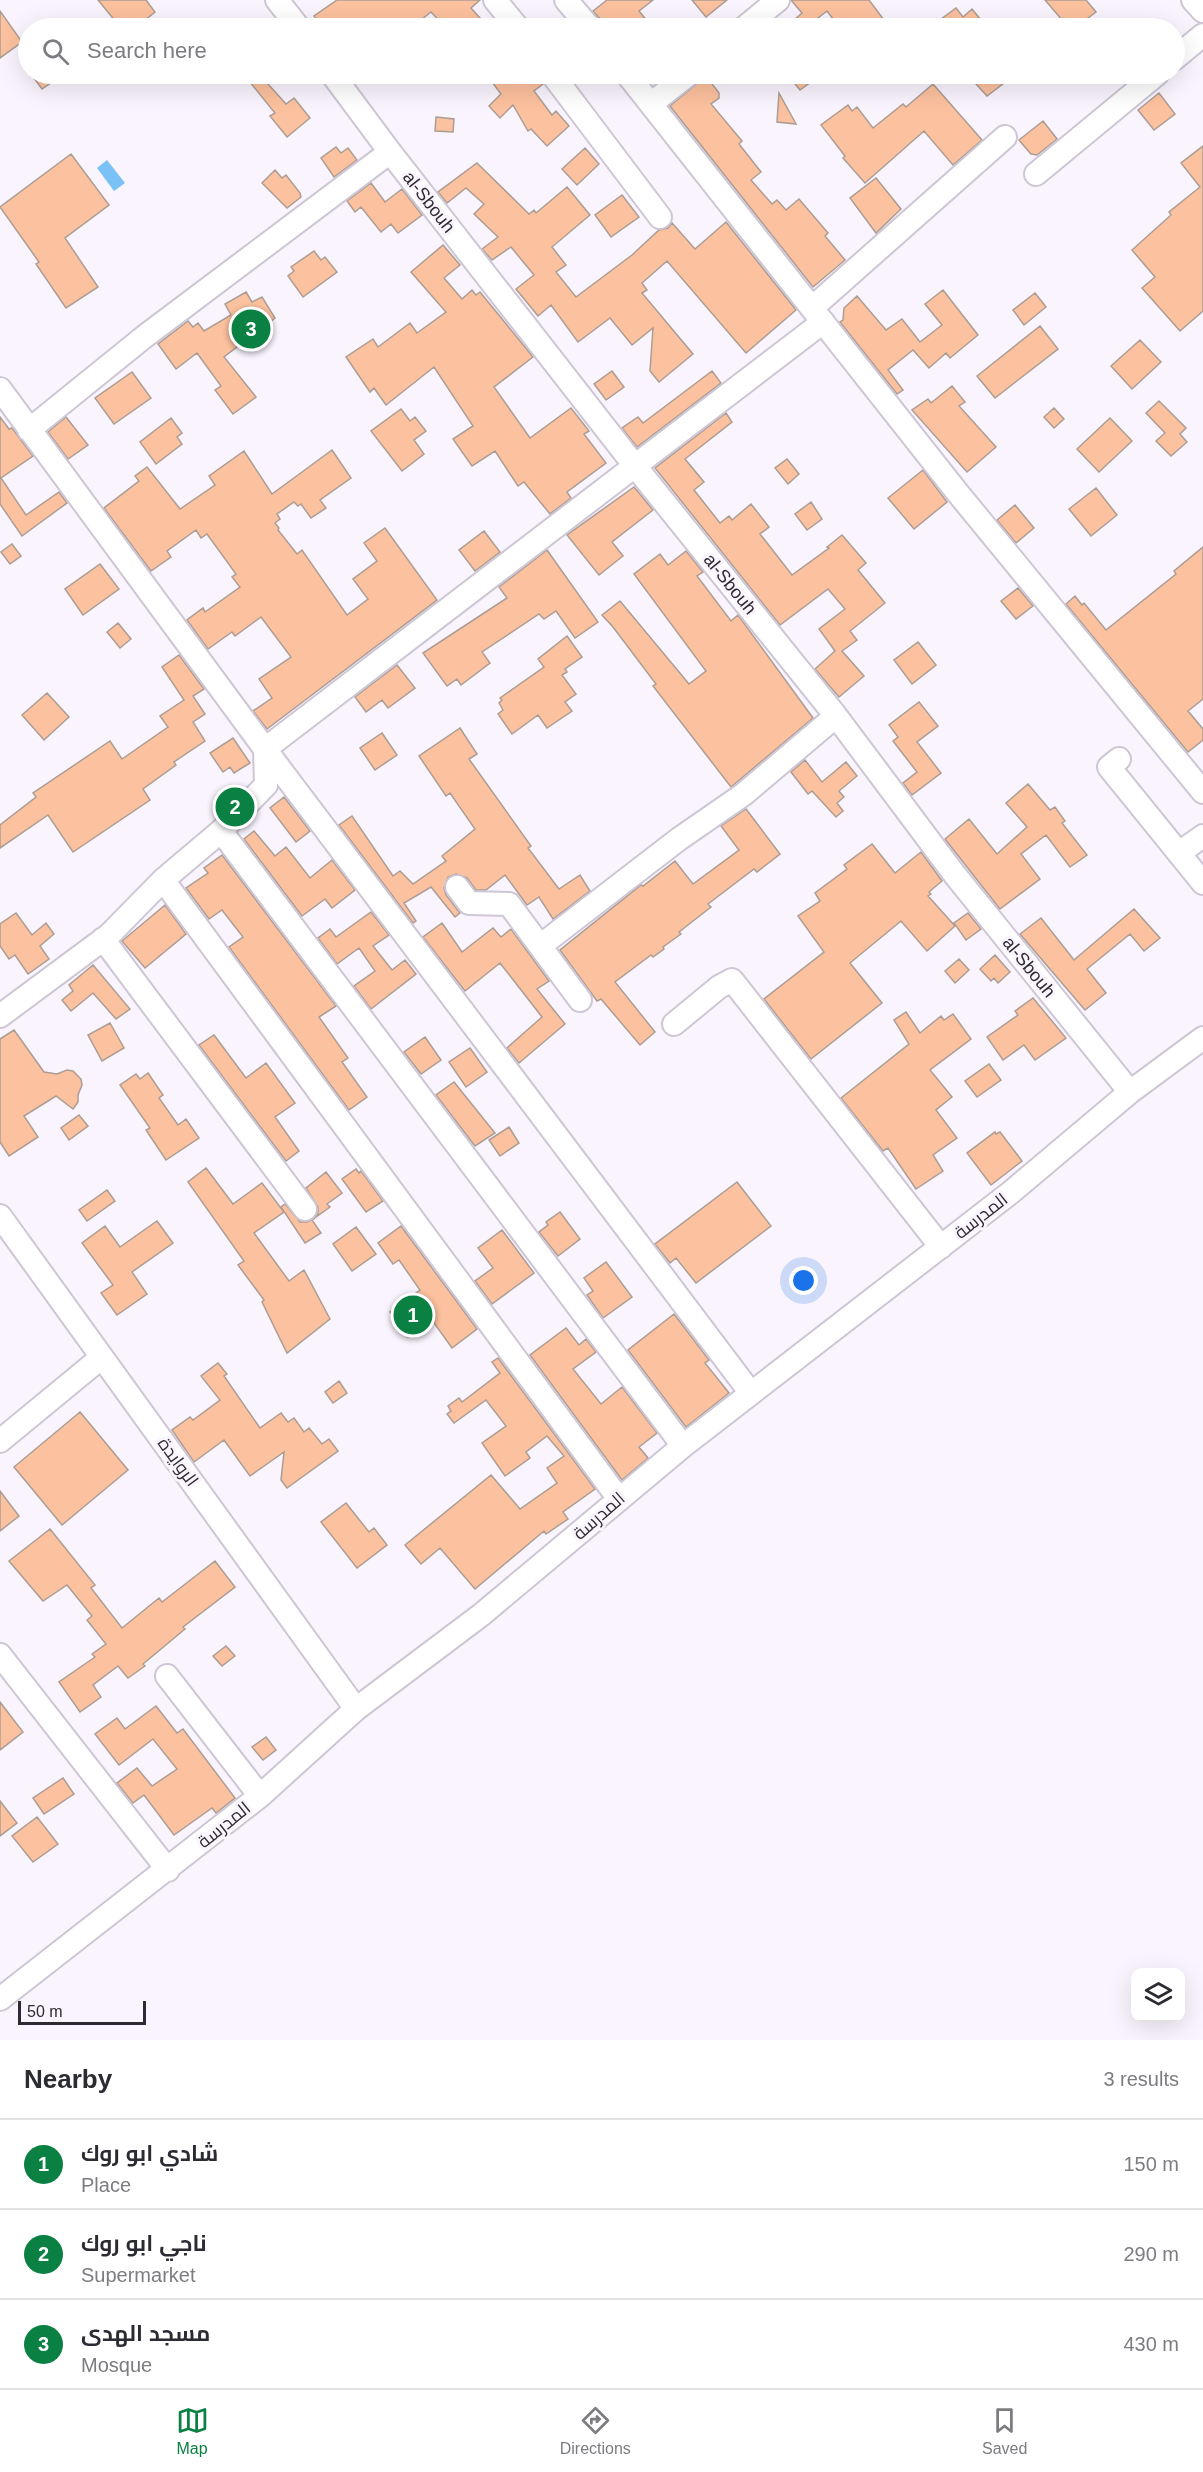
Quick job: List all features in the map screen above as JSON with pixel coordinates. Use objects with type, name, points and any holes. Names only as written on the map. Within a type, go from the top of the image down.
[{"type":"street","points":[[276,0],[291,18]]},
{"type":"street","points":[[495,0],[510,18]]},
{"type":"street","points":[[566,0],[581,18]]},
{"type":"street","points":[[756,18],[778,0]]},
{"type":"street","points":[[1194,0],[1203,11]]},
{"type":"street","points":[[1185,50],[1203,35]]},
{"type":"street","name":"al-Sbouh","points":[[339,84],[635,466],[836,716],[955,875],[1130,1092]]},
{"type":"street","points":[[560,84],[660,217]]},
{"type":"street","points":[[636,84],[957,492],[1203,792]]},
{"type":"street","points":[[652,103],[676,84]]},
{"type":"street","points":[[1036,174],[1145,84]]},
{"type":"street","points":[[265,749],[635,466],[817,315],[1005,137]]},
{"type":"street","points":[[29,430],[144,337],[390,152]]},
{"type":"street","points":[[0,389],[265,749],[750,1392]]},
{"type":"street","points":[[540,946],[679,839],[744,794],[836,716]]},
{"type":"street","points":[[0,1016],[103,939],[163,880],[221,831],[266,785],[265,749]]},
{"type":"street","points":[[1119,759],[1109,767],[1203,883]]},
{"type":"street","points":[[221,831],[683,1446]]},
{"type":"street","points":[[1179,853],[1203,836]]},
{"type":"street","points":[[163,880],[619,1499]]},
{"type":"street","points":[[457,887],[469,903],[509,904],[580,1000]]},
{"type":"street","points":[[103,939],[305,1209]]},
{"type":"street","points":[[674,1023],[719,987],[732,980],[942,1247]]},
{"type":"street","name":"المدرسة","points":[[0,1999],[260,1796],[356,1709],[482,1615],[750,1392],[1010,1194],[1130,1092],[1203,1038]]},
{"type":"street","name":"الروايدة","points":[[0,1216],[356,1709]]},
{"type":"street","points":[[0,1441],[102,1357]]},
{"type":"street","points":[[0,1655],[168,1870]]},
{"type":"street","points":[[167,1676],[260,1796]]},
{"type":"water","points":[[107,160],[125,183],[114,191],[97,168]]},
{"type":"building","points":[[98,0],[146,0],[155,12],[148,18],[113,18]]},
{"type":"building","points":[[337,0],[480,0],[471,8],[480,18],[437,18],[431,12],[424,18],[316,18],[314,16]]},
{"type":"building","points":[[607,0],[653,0],[639,11],[645,18],[599,18],[593,11]]},
{"type":"building","points":[[692,0],[727,0],[706,17]]},
{"type":"building","points":[[791,0],[869,0],[882,18],[832,18],[827,11],[818,18],[796,18],[802,13]]},
{"type":"building","points":[[1045,0],[1086,0],[1096,12],[1088,18],[1060,18]]},
{"type":"building","points":[[956,8],[963,17],[972,9],[979,18],[942,18]]},
{"type":"building","points":[[0,11],[18,36],[18,45],[0,58]]},
{"type":"building","points":[[38,84],[49,84],[42,89]]},
{"type":"building","points":[[251,84],[268,84],[286,104],[294,98],[310,118],[287,137],[270,116],[275,113]]},
{"type":"building","points":[[494,84],[543,84],[534,91],[552,115],[556,111],[569,126],[547,146],[531,129],[528,131],[513,105],[500,118],[489,106],[501,94]]},
{"type":"building","points":[[696,84],[712,84],[719,93],[719,98],[711,104],[742,141],[739,144],[761,172],[751,180],[772,204],[777,200],[786,210],[799,199],[828,233],[825,236],[845,260],[813,287],[670,106]]},
{"type":"building","points":[[795,84],[808,84],[800,90]]},
{"type":"building","points":[[933,84],[982,140],[953,165],[924,131],[865,183],[843,158],[845,156],[821,125],[848,105],[852,111],[857,107],[873,128],[903,104],[906,107]]},
{"type":"building","points":[[976,84],[1003,84],[987,96]]},
{"type":"building","points":[[779,93],[796,124],[777,122]]},
{"type":"building","points":[[1159,93],[1175,114],[1154,130],[1138,110]]},
{"type":"building","points":[[436,117],[454,119],[453,132],[435,131]]},
{"type":"building","points":[[1043,121],[1057,139],[1037,155],[1031,154],[1019,140]]},
{"type":"building","points":[[1203,146],[1203,311],[1180,331],[1142,288],[1155,277],[1132,250],[1171,215],[1169,212],[1200,187],[1181,163]]},
{"type":"building","points":[[336,147],[341,153],[348,148],[357,160],[334,177],[321,158]]},
{"type":"building","points":[[585,148],[599,164],[577,185],[562,169]]},
{"type":"building","points":[[71,154],[109,205],[65,238],[98,287],[66,308],[36,264],[39,262],[0,207]]},
{"type":"building","points":[[477,163],[529,214],[534,210],[536,213],[567,187],[590,215],[552,247],[566,265],[556,272],[576,297],[632,255],[659,230],[668,228],[672,223],[695,249],[726,222],[796,310],[746,353],[667,261],[642,283],[647,290],[642,293],[693,354],[659,382],[650,371],[653,328],[632,345],[610,318],[578,342],[551,305],[538,316],[516,289],[534,275],[511,247],[492,260],[482,249],[498,237],[474,214],[484,204],[466,188],[447,203],[438,192]]},
{"type":"building","points":[[275,170],[282,178],[286,175],[300,193],[301,197],[287,208],[262,183]]},
{"type":"building","points":[[876,178],[901,209],[876,233],[850,198]]},
{"type":"building","points":[[371,183],[385,202],[402,189],[422,215],[398,233],[391,224],[381,232],[361,207],[355,212],[347,201]]},
{"type":"building","points":[[622,195],[639,217],[611,237],[595,215]]},
{"type":"building","points":[[443,245],[460,265],[444,278],[462,299],[472,290],[476,295],[480,292],[533,357],[494,387],[530,438],[571,408],[589,431],[584,434],[606,463],[567,492],[571,498],[550,514],[524,482],[518,486],[495,451],[472,466],[453,439],[473,426],[434,367],[386,405],[374,388],[370,392],[346,357],[373,339],[378,347],[410,323],[417,333],[446,312],[411,272]]},
{"type":"building","points":[[314,251],[321,260],[325,257],[337,272],[303,297],[288,276],[294,271],[291,267]]},
{"type":"building","points":[[943,290],[978,335],[950,358],[946,353],[929,368],[913,350],[888,370],[903,390],[897,394],[840,322],[843,320],[844,308],[857,296],[886,330],[902,319],[920,342],[942,325],[925,304]]},
{"type":"building","points":[[246,292],[252,302],[262,297],[275,318],[224,357],[256,397],[233,414],[215,390],[221,386],[197,353],[176,369],[158,344],[188,321],[193,327],[198,323],[204,331],[231,315],[225,304]]},
{"type":"building","points":[[1035,293],[1046,307],[1024,325],[1013,310]]},
{"type":"building","points":[[1040,326],[1058,349],[995,398],[977,376]]},
{"type":"building","points":[[1140,340],[1161,362],[1132,389],[1111,366]]},
{"type":"building","points":[[612,371],[624,387],[606,400],[594,384]]},
{"type":"building","points":[[712,371],[721,383],[637,447],[622,428],[638,417],[643,423]]},
{"type":"building","points":[[132,372],[151,398],[114,424],[95,398]]},
{"type":"building","points":[[952,386],[965,402],[959,406],[996,447],[967,472],[912,410],[928,399],[931,403]]},
{"type":"building","points":[[1159,401],[1186,428],[1180,434],[1187,442],[1171,456],[1156,441],[1165,433],[1146,413]]},
{"type":"building","points":[[1054,408],[1064,419],[1054,428],[1044,417]]},
{"type":"building","points":[[401,409],[410,421],[415,417],[426,431],[414,440],[424,454],[402,471],[371,431]]},
{"type":"building","points":[[726,413],[732,422],[685,459],[704,482],[694,490],[720,523],[729,516],[732,520],[751,504],[769,527],[760,534],[792,575],[829,548],[827,547],[842,535],[866,563],[858,570],[885,603],[850,631],[857,640],[842,651],[864,676],[839,697],[815,669],[835,651],[819,629],[845,609],[828,589],[780,625],[655,468]]},
{"type":"building","points":[[0,417],[9,429],[12,428],[33,456],[1,478],[26,515],[59,492],[67,503],[22,536],[0,504]]},
{"type":"building","points":[[66,417],[88,445],[68,459],[48,432]]},
{"type":"building","points":[[171,418],[182,433],[177,437],[182,444],[156,464],[140,442]]},
{"type":"building","points":[[1110,418],[1132,441],[1099,472],[1077,449]]},
{"type":"building","points":[[332,450],[351,478],[320,500],[326,508],[311,518],[301,504],[298,506],[294,502],[277,514],[280,519],[275,523],[278,530],[297,554],[302,550],[347,615],[368,599],[353,579],[377,561],[364,543],[385,528],[437,600],[267,729],[253,711],[272,698],[259,679],[291,657],[261,617],[235,636],[232,632],[208,649],[187,620],[203,608],[205,612],[240,587],[232,577],[236,574],[207,534],[201,538],[196,530],[167,551],[171,557],[151,571],[104,508],[139,481],[135,476],[147,467],[180,509],[215,485],[209,476],[244,451],[272,494]]},
{"type":"building","points":[[787,459],[799,474],[788,484],[775,468]]},
{"type":"building","points":[[923,470],[947,502],[914,529],[888,498]]},
{"type":"building","points":[[634,487],[653,510],[612,542],[623,556],[599,575],[567,535]]},
{"type":"building","points":[[1096,488],[1117,515],[1091,536],[1069,509]]},
{"type":"building","points":[[811,502],[822,519],[807,530],[795,514]]},
{"type":"building","points":[[1015,505],[1034,528],[1016,543],[997,520]]},
{"type":"building","points":[[484,531],[500,552],[475,571],[459,550]]},
{"type":"building","points":[[12,544],[21,556],[10,564],[1,552]]},
{"type":"building","points":[[1203,547],[1203,699],[1188,711],[1203,729],[1203,740],[1188,752],[1066,604],[1075,596],[1082,605],[1084,603],[1106,630],[1176,574],[1174,571]]},
{"type":"building","points":[[547,550],[598,622],[575,638],[556,611],[544,619],[539,614],[482,652],[490,663],[461,685],[457,679],[447,686],[423,653],[507,598],[499,587]]},
{"type":"building","points":[[686,551],[703,572],[697,576],[731,621],[738,615],[813,718],[731,787],[653,686],[656,684],[602,615],[620,601],[689,684],[706,671],[634,574],[660,554],[668,565]]},
{"type":"building","points":[[100,564],[119,589],[83,615],[65,589]]},
{"type":"building","points":[[1018,588],[1033,606],[1016,619],[1001,601]]},
{"type":"building","points":[[118,623],[131,639],[120,648],[107,632]]},
{"type":"building","points":[[567,636],[582,657],[565,669],[567,672],[562,675],[576,694],[565,702],[572,711],[547,728],[538,715],[512,734],[498,714],[503,710],[499,703],[502,700],[500,698],[544,667],[538,659]]},
{"type":"building","points":[[918,642],[936,665],[912,684],[894,660]]},
{"type":"building","points":[[179,655],[204,689],[193,696],[205,714],[193,722],[205,741],[174,762],[176,765],[143,789],[150,800],[73,852],[48,815],[0,848],[0,825],[36,797],[33,793],[110,741],[122,759],[168,727],[160,716],[184,700],[162,667]]},
{"type":"building","points":[[397,665],[415,688],[388,708],[382,700],[366,712],[355,697]]},
{"type":"building","points":[[47,693],[69,717],[44,740],[22,715]]},
{"type":"building","points":[[919,702],[938,726],[917,742],[941,773],[912,795],[903,783],[917,772],[893,741],[898,737],[889,725]]},
{"type":"building","points":[[460,728],[477,754],[469,759],[531,846],[528,848],[559,889],[580,875],[590,891],[553,919],[539,897],[527,905],[505,875],[486,890],[476,890],[467,878],[456,874],[448,877],[444,888],[446,895],[460,913],[455,917],[431,887],[404,903],[416,921],[413,923],[339,825],[352,816],[393,876],[400,871],[413,884],[446,861],[442,856],[475,829],[450,793],[446,796],[419,756]]},
{"type":"building","points":[[382,733],[397,755],[375,770],[360,748]]},
{"type":"building","points":[[233,738],[250,763],[234,773],[230,767],[223,772],[210,753]]},
{"type":"building","points":[[805,760],[822,782],[846,762],[857,776],[839,791],[844,797],[837,803],[843,811],[836,817],[812,791],[808,794],[791,772]]},
{"type":"building","points":[[1028,784],[1050,810],[1055,807],[1065,821],[1062,823],[1087,855],[1070,867],[1046,835],[1021,854],[1040,879],[1000,909],[945,839],[969,819],[997,854],[1027,827],[1006,803]]},
{"type":"building","points":[[284,797],[310,831],[296,842],[270,808]]},
{"type":"building","points":[[746,809],[780,854],[757,872],[754,869],[708,904],[711,907],[679,932],[681,934],[663,947],[664,949],[653,957],[651,955],[615,982],[655,1032],[640,1045],[601,999],[597,1001],[560,950],[641,885],[643,886],[675,861],[693,884],[739,850],[721,826]]},
{"type":"building","points":[[254,831],[275,856],[286,847],[310,878],[332,860],[355,890],[332,908],[325,899],[302,916],[244,839]]},
{"type":"building","points":[[872,844],[895,873],[921,852],[942,881],[929,892],[931,894],[928,896],[955,926],[927,951],[901,921],[850,963],[882,1003],[811,1059],[764,999],[824,952],[798,916],[820,901],[815,893],[847,869],[844,865]]},
{"type":"building","points":[[222,855],[336,1006],[319,1017],[348,1058],[342,1062],[367,1097],[349,1110],[229,947],[243,937],[222,910],[209,919],[186,888],[208,873],[204,868]]},
{"type":"building","points":[[165,905],[186,934],[145,968],[122,941]]},
{"type":"building","points":[[1134,909],[1160,938],[1144,951],[1130,934],[1087,969],[1106,993],[1085,1010],[1020,934],[1041,918],[1074,960]]},
{"type":"building","points":[[371,912],[389,935],[373,946],[392,970],[405,960],[416,974],[371,1009],[354,986],[375,971],[359,948],[337,964],[318,938],[330,929],[336,937]]},
{"type":"building","points":[[16,913],[32,935],[46,923],[54,934],[40,946],[49,959],[28,974],[15,955],[9,959],[0,946],[0,924]]},
{"type":"building","points":[[968,913],[981,929],[966,940],[954,923]]},
{"type":"building","points":[[442,923],[462,952],[493,928],[501,937],[511,929],[549,981],[537,989],[565,1024],[519,1063],[507,1048],[542,1017],[500,963],[465,991],[423,937]]},
{"type":"building","points":[[995,955],[1010,972],[998,983],[994,978],[991,981],[980,969]]},
{"type":"building","points":[[959,959],[969,970],[955,983],[945,971]]},
{"type":"building","points":[[93,965],[130,1009],[116,1019],[93,993],[71,1011],[62,1000],[73,991],[69,985]]},
{"type":"building","points":[[1033,998],[1066,1038],[1035,1060],[1024,1045],[1003,1060],[987,1037],[1018,1015],[1015,1011]]},
{"type":"building","points":[[906,1012],[920,1033],[941,1016],[944,1020],[953,1014],[971,1039],[930,1070],[952,1097],[936,1110],[957,1138],[933,1155],[943,1171],[916,1189],[888,1148],[883,1151],[841,1098],[909,1044],[894,1020]]},
{"type":"building","points":[[110,1023],[124,1048],[102,1061],[88,1035]]},
{"type":"building","points":[[14,1030],[44,1072],[57,1074],[67,1070],[73,1071],[81,1079],[82,1085],[78,1102],[73,1109],[56,1096],[24,1116],[38,1137],[9,1156],[0,1142],[0,1039]]},
{"type":"building","points":[[214,1035],[246,1078],[266,1063],[295,1103],[275,1117],[299,1151],[286,1161],[199,1045]]},
{"type":"building","points":[[425,1037],[441,1060],[421,1074],[404,1052]]},
{"type":"building","points":[[470,1048],[487,1072],[466,1087],[449,1062]]},
{"type":"building","points":[[989,1064],[1001,1080],[977,1097],[965,1081]]},
{"type":"building","points":[[148,1073],[163,1095],[159,1098],[178,1125],[186,1119],[199,1138],[166,1160],[146,1130],[150,1128],[120,1085],[136,1074],[140,1079]]},
{"type":"building","points":[[454,1082],[495,1133],[475,1146],[436,1095]]},
{"type":"building","points":[[79,1115],[88,1126],[69,1140],[61,1128]]},
{"type":"building","points":[[509,1127],[519,1143],[500,1156],[489,1140]]},
{"type":"building","points":[[995,1132],[996,1134],[1000,1132],[1022,1161],[991,1185],[967,1153]]},
{"type":"building","points":[[206,1168],[233,1204],[262,1183],[284,1212],[254,1233],[289,1281],[304,1270],[330,1319],[287,1353],[262,1302],[264,1300],[238,1265],[244,1261],[188,1182]]},
{"type":"building","points":[[356,1169],[359,1173],[361,1171],[383,1201],[366,1212],[342,1179]]},
{"type":"building","points":[[326,1172],[342,1193],[327,1204],[330,1207],[315,1218],[318,1214],[318,1207],[306,1188]]},
{"type":"building","points":[[737,1182],[771,1226],[696,1283],[676,1258],[670,1263],[655,1244]]},
{"type":"building","points":[[107,1190],[115,1201],[87,1221],[79,1210]]},
{"type":"building","points":[[285,1204],[300,1222],[312,1220],[321,1233],[305,1243],[281,1207]]},
{"type":"building","points":[[560,1212],[580,1239],[558,1256],[539,1232],[548,1225],[546,1222]]},
{"type":"building","points":[[157,1221],[173,1243],[132,1272],[147,1294],[117,1315],[101,1293],[113,1285],[82,1243],[105,1226],[120,1247]]},
{"type":"building","points":[[401,1226],[477,1329],[452,1348],[432,1320],[408,1337],[390,1312],[420,1290],[399,1260],[393,1264],[378,1243]]},
{"type":"building","points":[[356,1227],[376,1254],[352,1271],[333,1244]]},
{"type":"building","points":[[502,1230],[534,1273],[492,1304],[475,1281],[493,1268],[478,1248]]},
{"type":"building","points":[[606,1262],[632,1297],[603,1318],[587,1295],[593,1291],[584,1278]]},
{"type":"building","points":[[674,1314],[709,1360],[705,1363],[729,1393],[686,1427],[628,1350]]},
{"type":"building","points":[[566,1328],[579,1345],[586,1339],[596,1352],[573,1369],[601,1404],[622,1387],[657,1433],[639,1447],[648,1458],[622,1480],[530,1355]]},
{"type":"building","points":[[498,1358],[595,1489],[563,1512],[568,1519],[546,1534],[544,1531],[475,1589],[440,1548],[421,1564],[405,1545],[491,1475],[520,1509],[557,1483],[547,1468],[564,1456],[547,1436],[526,1452],[530,1458],[505,1476],[482,1443],[506,1426],[486,1400],[454,1423],[447,1414],[451,1411],[448,1406],[459,1398],[462,1402],[500,1373],[492,1362]]},
{"type":"building","points":[[218,1363],[227,1374],[224,1376],[260,1428],[281,1413],[288,1422],[294,1418],[304,1432],[309,1428],[322,1444],[329,1439],[338,1451],[287,1488],[281,1480],[284,1452],[250,1476],[224,1440],[194,1462],[172,1430],[190,1417],[193,1420],[220,1400],[201,1376]]},
{"type":"building","points":[[339,1381],[347,1393],[333,1403],[325,1392]]},
{"type":"building","points":[[80,1412],[128,1470],[62,1525],[14,1467]]},
{"type":"building","points":[[0,1491],[19,1516],[0,1531]]},
{"type":"building","points":[[346,1503],[369,1532],[374,1528],[387,1545],[357,1568],[321,1522]]},
{"type":"building","points":[[50,1529],[95,1585],[91,1588],[122,1628],[159,1598],[162,1602],[215,1561],[235,1587],[183,1627],[185,1629],[143,1664],[145,1666],[128,1678],[118,1666],[93,1685],[101,1697],[80,1712],[59,1682],[95,1657],[92,1654],[106,1644],[87,1620],[92,1616],[67,1585],[43,1601],[9,1561]]},
{"type":"building","points":[[226,1646],[235,1656],[222,1666],[213,1656]]},
{"type":"building","points":[[0,1702],[23,1732],[0,1750]]},
{"type":"building","points":[[156,1706],[177,1733],[183,1729],[235,1798],[216,1813],[212,1808],[174,1835],[144,1795],[133,1803],[117,1783],[137,1768],[152,1786],[177,1769],[153,1739],[119,1765],[95,1734],[117,1718],[125,1729]]},
{"type":"building","points":[[266,1737],[276,1750],[263,1760],[252,1747]]},
{"type":"building","points":[[63,1778],[74,1794],[44,1814],[33,1798]]},
{"type":"building","points":[[0,1801],[17,1823],[0,1836]]},
{"type":"building","points":[[37,1817],[58,1844],[33,1862],[12,1836]]},
{"type":"place","name":"مسجد الهدى","points":[[251,329]]},
{"type":"place","name":"ناجي ابو روك","points":[[235,807]]},
{"type":"place","name":"شادي ابو روك","points":[[413,1315]]}]
